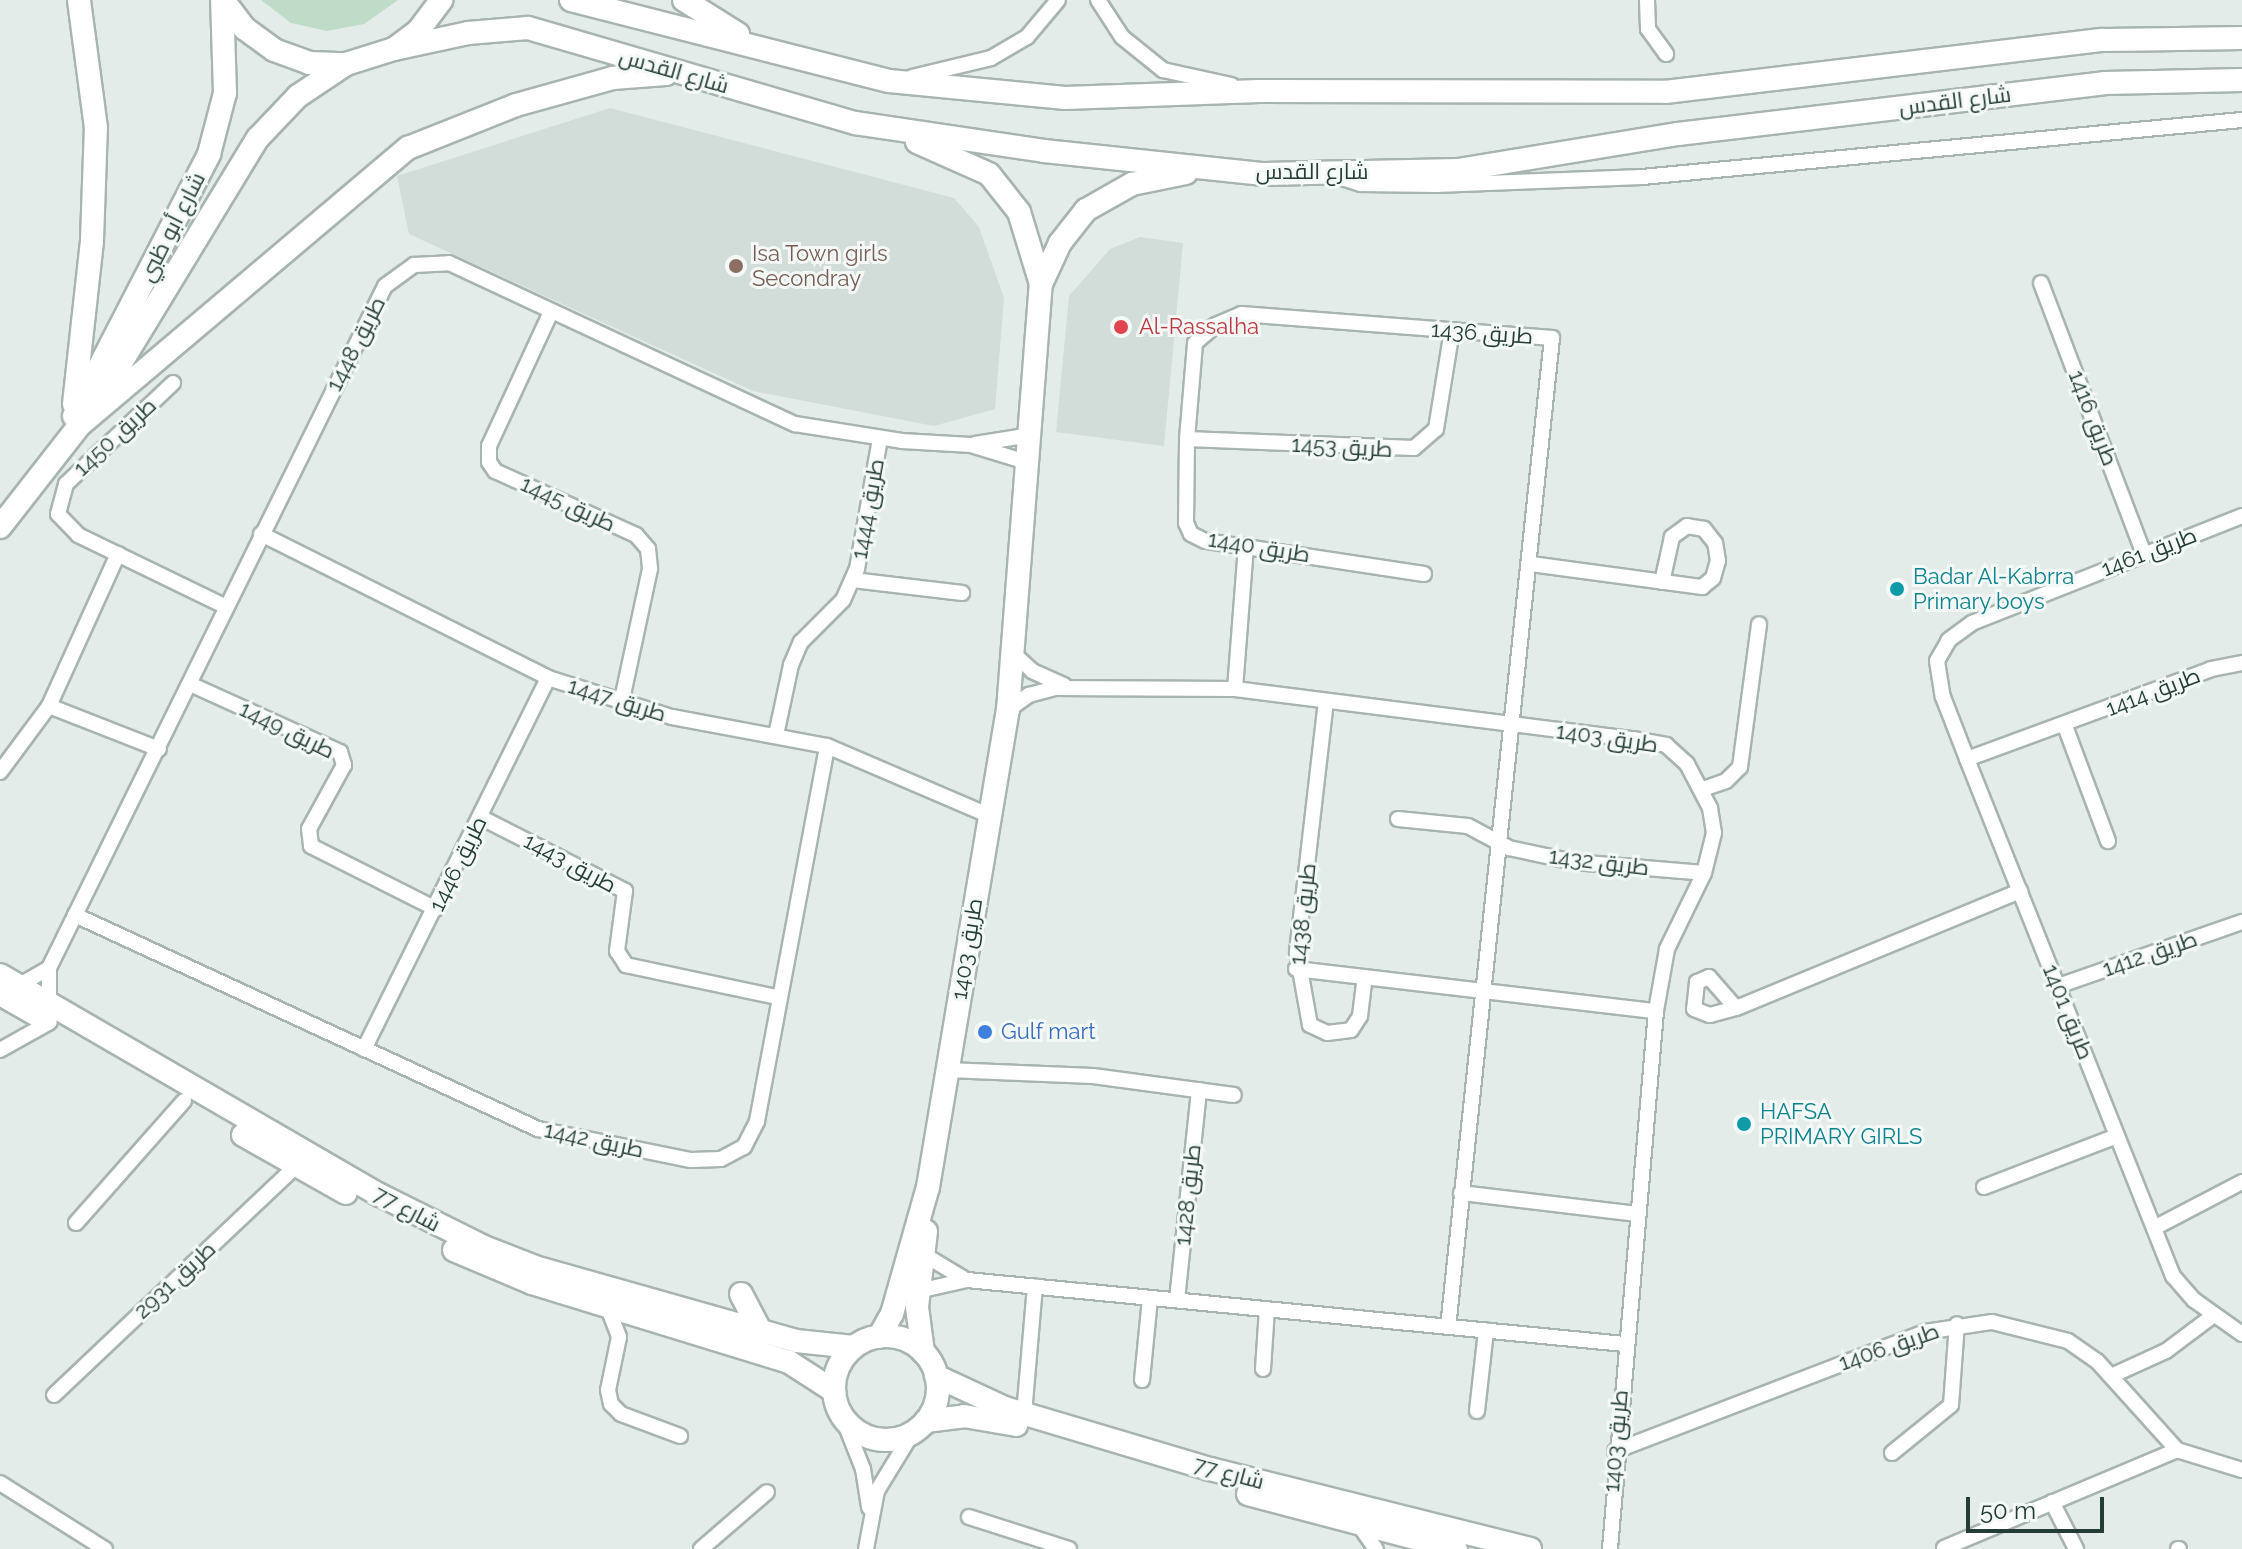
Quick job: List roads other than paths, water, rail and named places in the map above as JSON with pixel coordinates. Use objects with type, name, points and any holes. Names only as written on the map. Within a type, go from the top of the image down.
[{"type":"street","points":[[73,428],[92,240],[96,128],[79,0]]},
{"type":"street","points":[[222,0],[244,28],[274,50],[309,63],[346,64]]},
{"type":"street","name":"شارع أبو ظبي","points":[[73,428],[209,154],[227,61],[222,0]]},
{"type":"street","points":[[394,49],[418,31],[441,0]]},
{"type":"street","name":"شارع القدس","points":[[571,0],[889,81],[1065,98],[1259,91],[1665,92],[2103,40],[2242,38]]},
{"type":"street","points":[[684,0],[734,32],[779,52]]},
{"type":"street","points":[[889,81],[991,58],[1027,37],[1058,0]]},
{"type":"street","points":[[1098,0],[1122,37],[1163,70],[1259,91]]},
{"type":"street","points":[[1647,4],[1652,39],[1666,54]]},
{"type":"street","name":"شارع القدس","points":[[346,64],[394,49],[468,33],[528,28],[855,123],[1209,168],[1329,173],[1458,170],[1678,134],[2104,83],[2242,80]]},
{"type":"street","name":"شارع أبو ظبي","points":[[0,527],[73,428],[258,138],[298,96],[346,64]]},
{"type":"street","points":[[73,428],[408,148],[516,105],[613,78],[680,74]]},
{"type":"street","points":[[1329,173],[1361,184],[1494,184],[1642,177],[2242,120]]},
{"type":"street","name":"طريق 1403","points":[[855,123],[936,148],[989,174],[1019,212],[1041,284]]},
{"type":"street","name":"طريق 1403","points":[[923,1352],[918,1291],[928,1187],[1008,710],[1023,461],[1041,284],[1060,243],[1086,210],[1132,184],[1209,168]]},
{"type":"street","name":"طريق 1448","points":[[49,1014],[49,968],[385,286],[398,273],[414,265],[449,263],[550,314],[795,424],[880,438],[971,445],[1023,461]]},
{"type":"street","name":"طريق 1416","points":[[2041,283],[2144,554]]},
{"type":"street","name":"طريق 1445","points":[[550,314],[487,454],[495,471],[636,535],[648,549],[650,569],[621,704]]},
{"type":"street","name":"طريق 1436","points":[[1195,343],[1216,325],[1242,314],[1552,338],[1531,564],[1496,840]]},
{"type":"street","name":"طريق 1453","points":[[1187,439],[1414,448],[1436,429],[1452,330]]},
{"type":"street","name":"طريق 1440","points":[[1195,343],[1187,439],[1186,523],[1191,534],[1205,541],[1424,574]]},
{"type":"street","name":"طريق 1450","points":[[173,383],[60,493],[58,514],[67,527],[226,607]]},
{"type":"street","name":"طريق 1448","points":[[971,445],[1025,436]]},
{"type":"street","name":"طريق 1444","points":[[776,735],[791,665],[801,642],[824,624],[853,580],[880,438]]},
{"type":"street","name":"طريق 1461","points":[[1937,661],[1949,640],[1972,623],[2242,516]]},
{"type":"street","points":[[1531,564],[1695,588],[1708,585],[1718,561],[1715,543],[1704,529],[1687,526],[1672,537],[1662,582]]},
{"type":"street","name":"طريق 1447","points":[[261,534],[548,678],[621,704],[827,746],[990,816]]},
{"type":"street","points":[[1235,689],[1246,545]]},
{"type":"street","points":[[0,772],[49,706],[118,554]]},
{"type":"street","name":"طريق 1444","points":[[853,580],[962,593]]},
{"type":"street","points":[[1703,789],[1726,781],[1740,767],[1759,624]]},
{"type":"street","name":"طريق 1403","points":[[1013,653],[1043,677],[1068,686]]},
{"type":"street","name":"طريق 1401","points":[[1937,661],[1943,697],[2173,1276],[2214,1315],[2242,1334]]},
{"type":"street","name":"طريق 1414","points":[[1967,759],[2065,726],[2211,669],[2242,663]]},
{"type":"street","name":"طريق 1446","points":[[364,1049],[548,678]]},
{"type":"street","name":"طريق 1449","points":[[190,684],[340,752],[344,765],[309,829],[311,846],[436,909]]},
{"type":"street","name":"طريق 1403","points":[[1008,710],[1042,690],[1068,686],[1235,689],[1666,745],[1703,789],[1714,833],[1704,873],[1667,949],[1656,1011],[1608,1543],[1596,1549]]},
{"type":"street","name":"طريق 1438","points":[[1326,701],[1296,969],[1307,1021],[1327,1033],[1343,1033],[1357,1025],[1365,977]]},
{"type":"street","points":[[49,706],[159,749]]},
{"type":"street","points":[[2065,726],[2108,841]]},
{"type":"street","name":"طريق 1442","points":[[75,915],[538,1129],[691,1160],[721,1159],[744,1147],[757,1121],[776,997],[827,746]]},
{"type":"street","name":"طريق 1443","points":[[480,817],[625,891],[617,951],[626,965],[776,997]]},
{"type":"street","name":"طريق 1432","points":[[1398,819],[1468,826],[1519,851],[1574,862],[1704,873]]},
{"type":"street","points":[[1448,1327],[1496,840]]},
{"type":"street","points":[[1736,1008],[2020,891]]},
{"type":"street","name":"طريق 1412","points":[[2058,986],[2242,922]]},
{"type":"street","points":[[4,1046],[8,990],[49,968]]},
{"type":"street","points":[[1296,969],[1656,1011]]},
{"type":"street","name":"شارع 77","points":[[8,990],[368,1188],[484,1247],[535,1267],[761,1332],[810,1345],[854,1347]]},
{"type":"street","points":[[4,1046],[49,1014]]},
{"type":"street","name":"شارع 77","points":[[49,1014],[184,1101],[296,1166],[479,1262],[608,1308],[789,1362],[834,1391]]},
{"type":"street","points":[[947,1070],[1093,1076],[1234,1095]]},
{"type":"street","name":"طريق 1428","points":[[1177,1300],[1199,1090]]},
{"type":"street","points":[[76,1223],[184,1101]]},
{"type":"street","points":[[1984,1187],[2117,1136]]},
{"type":"street","name":"طريق 2931","points":[[54,1395],[296,1166]]},
{"type":"street","points":[[2154,1228],[2242,1182]]},
{"type":"street","name":"طريق 1403","points":[[879,1337],[892,1314],[928,1187]]},
{"type":"street","points":[[1461,1193],[1637,1214]]},
{"type":"street","points":[[923,1254],[967,1280]]},
{"type":"street","points":[[918,1291],[967,1280],[1625,1344]]},
{"type":"street","points":[[1024,1414],[1035,1286]]},
{"type":"street","points":[[741,1294],[761,1332]]},
{"type":"street","points":[[1142,1380],[1150,1298]]},
{"type":"street","points":[[608,1308],[619,1337],[608,1390],[611,1404],[621,1414],[680,1436]]},
{"type":"street","points":[[1263,1369],[1267,1309]]},
{"type":"street","points":[[2111,1376],[2166,1351],[2214,1315]]},
{"type":"street","points":[[619,1337],[647,1320]]},
{"type":"street","name":"طريق 1406","points":[[1615,1451],[1912,1336],[1957,1324],[1999,1323],[2068,1341],[2111,1376],[2177,1450]]},
{"type":"street","points":[[1892,1453],[1951,1405],[1957,1324]]},
{"type":"street","points":[[1477,1411],[1486,1331]]},
{"type":"street","points":[[866,1549],[869,1524],[884,1475],[935,1407],[936,1376],[923,1352],[903,1339],[879,1337],[854,1347],[839,1367],[834,1391],[863,1469],[869,1524]]},
{"type":"street","name":"شارع 77","points":[[936,1376],[1024,1414],[1210,1469],[1530,1549]]},
{"type":"street","points":[[842,1416],[874,1438],[898,1439],[920,1427]]},
{"type":"street","name":"شارع 77","points":[[920,1427],[964,1416],[1002,1420],[1359,1525],[1414,1545],[1456,1549]]},
{"type":"street","points":[[1944,1548],[2177,1450],[2242,1470]]},
{"type":"street","points":[[2,1487],[105,1549]]},
{"type":"street","points":[[701,1549],[767,1492]]},
{"type":"street","points":[[2052,1502],[2076,1549]]},
{"type":"street","points":[[969,1517],[1018,1542],[1069,1549]]},
{"type":"street","points":[[1359,1525],[1376,1549]]},
{"type":"place","name":"Isa Town girls Secondray","points":[[736,266]]},
{"type":"place","name":"Al-Rassalha","points":[[1121,327]]},
{"type":"place","name":"Badar Al-Kabrra Primary boys","points":[[1897,589]]},
{"type":"place","name":"Gulf mart","points":[[985,1032]]},
{"type":"place","name":"HAFSA PRIMARY GIRLS","points":[[1744,1124]]}]
